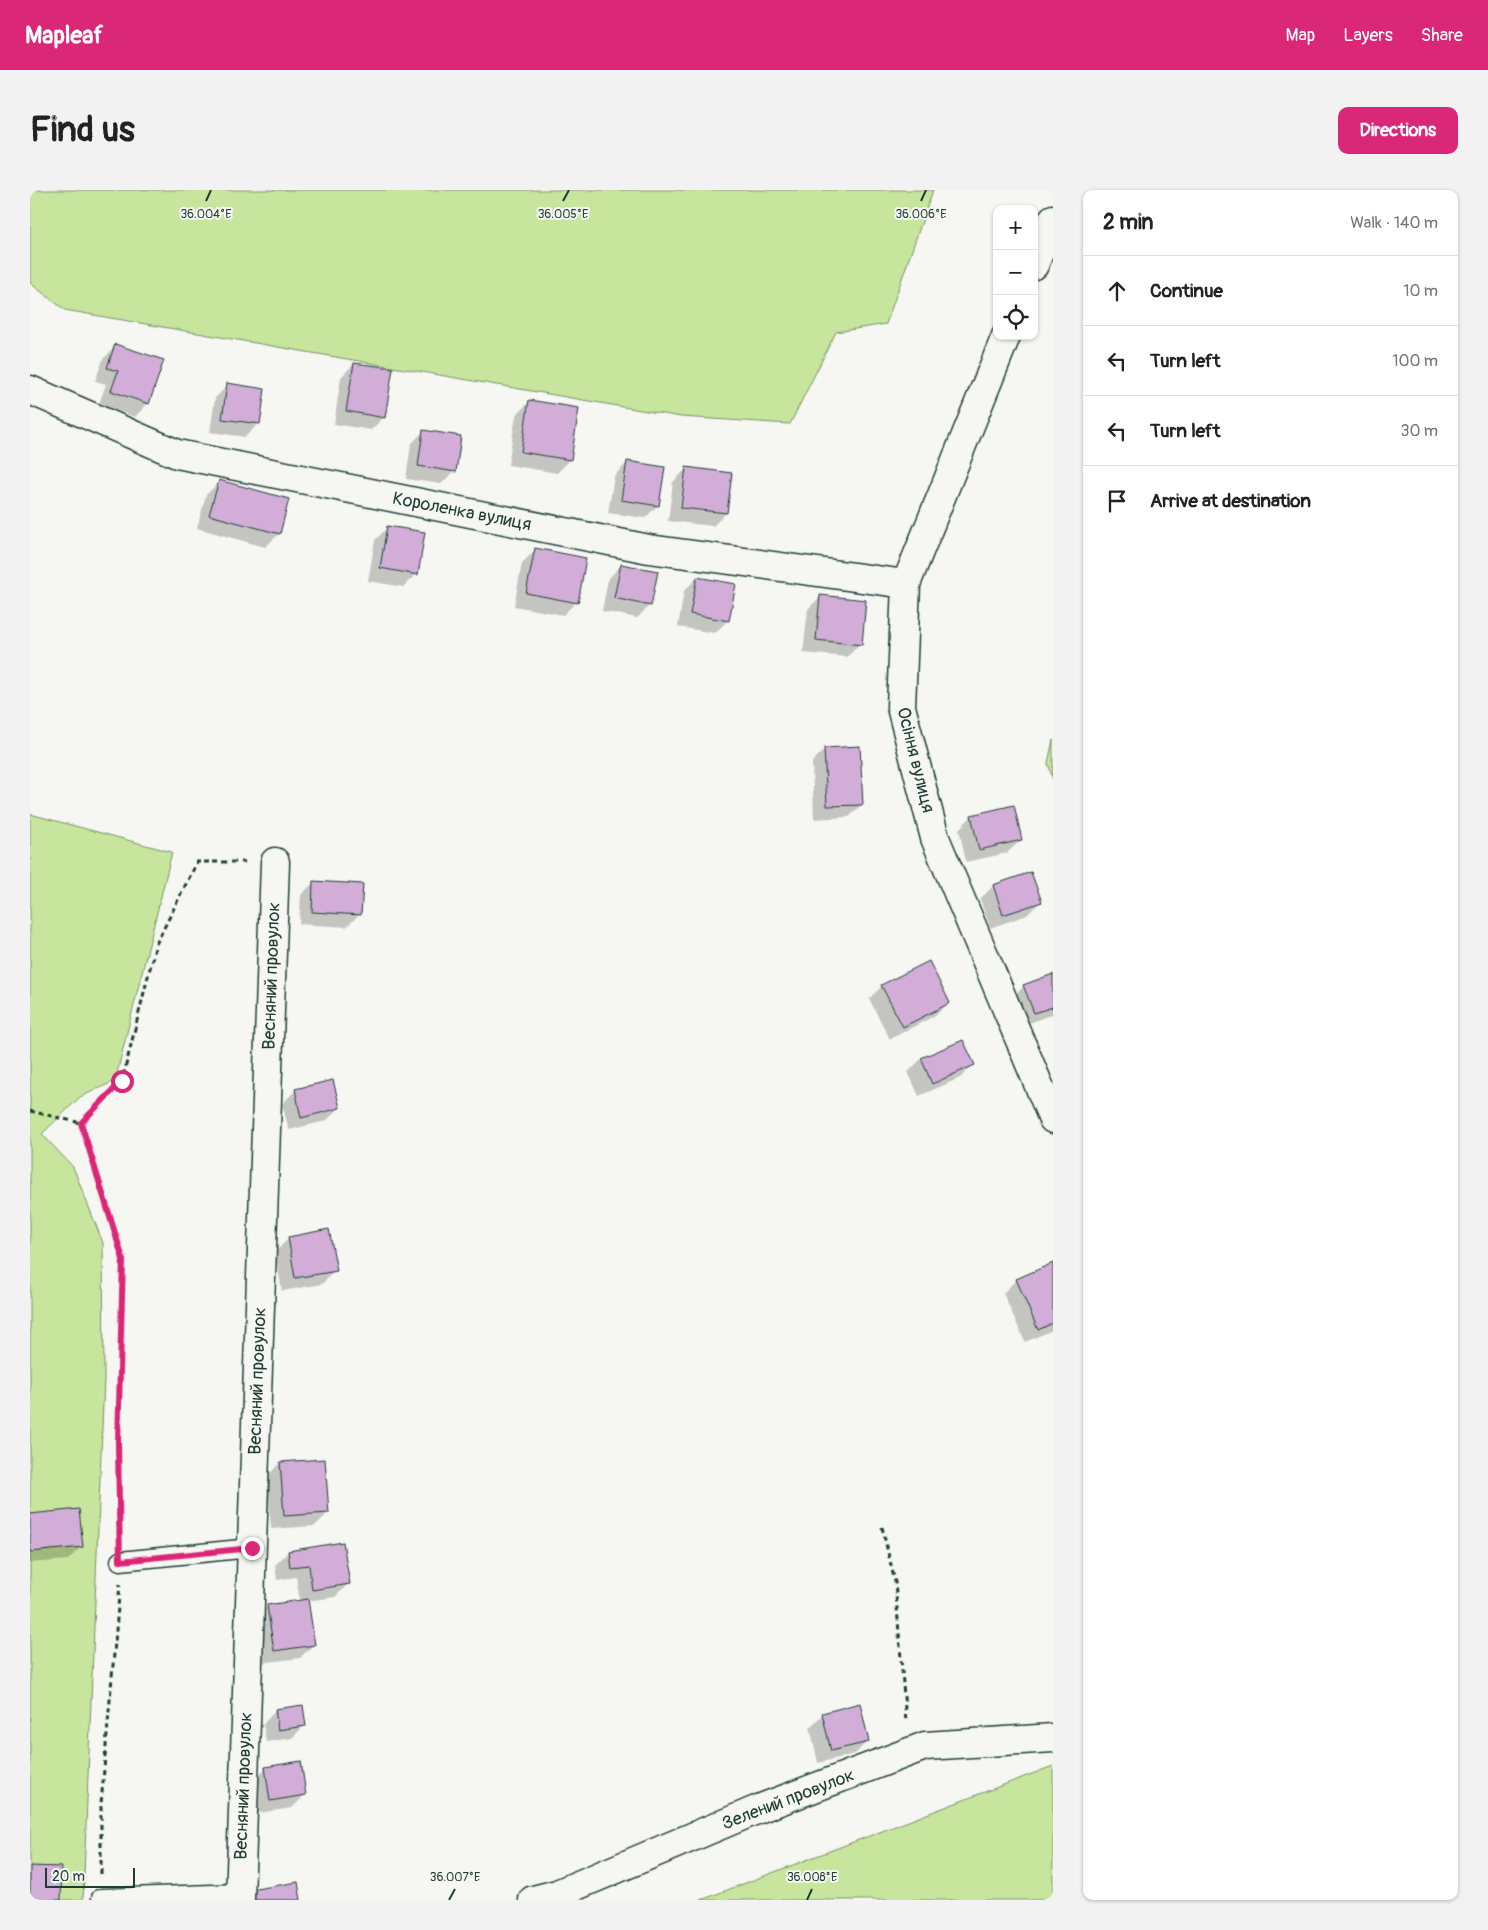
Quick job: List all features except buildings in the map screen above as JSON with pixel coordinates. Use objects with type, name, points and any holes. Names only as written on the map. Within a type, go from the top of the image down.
[{"type":"street","points":[[1038,256],[1053,219]]},
{"type":"street","name":"Осіння вулиця","points":[[1004,340],[906,584],[901,707],[936,838],[1053,1119]]},
{"type":"street","name":"Короленка вулиця","points":[[30,390],[177,454],[649,549],[906,584]]},
{"type":"street","name":"Весняний провулок","points":[[240,1896],[274,862]]},
{"type":"street","name":"Зелений провулок","points":[[533,1900],[558,1894],[761,1808],[925,1746],[1053,1738]]},
{"type":"lane","points":[[120,1561],[252,1548]]},
{"type":"lane","points":[[101,1898],[240,1896]]},
{"type":"path","points":[[81,1123],[122,1081],[156,944],[197,862],[274,862]]},
{"type":"path","points":[[30,1111],[81,1123]]},
{"type":"path","points":[[81,1123],[123,1259],[118,1443],[120,1587],[101,1804],[101,1898]]},
{"type":"path","points":[[882,1527],[895,1582],[908,1753]]},
{"type":"green space","points":[[30,190],[933,190],[886,324],[836,332],[790,424],[681,417],[65,310],[30,283]]},
{"type":"green space","points":[[1053,740],[1053,780],[1048,763]]},
{"type":"green space","points":[[30,814],[172,852],[115,1081],[80,1097],[42,1134],[73,1167],[103,1243],[104,1379],[83,1900],[30,1900]]},
{"type":"green space","points":[[1053,1766],[1053,1900],[701,1900]]},
{"type":"route","points":[[122,1081],[81,1123],[123,1259],[118,1443],[120,1561],[252,1548]]}]
